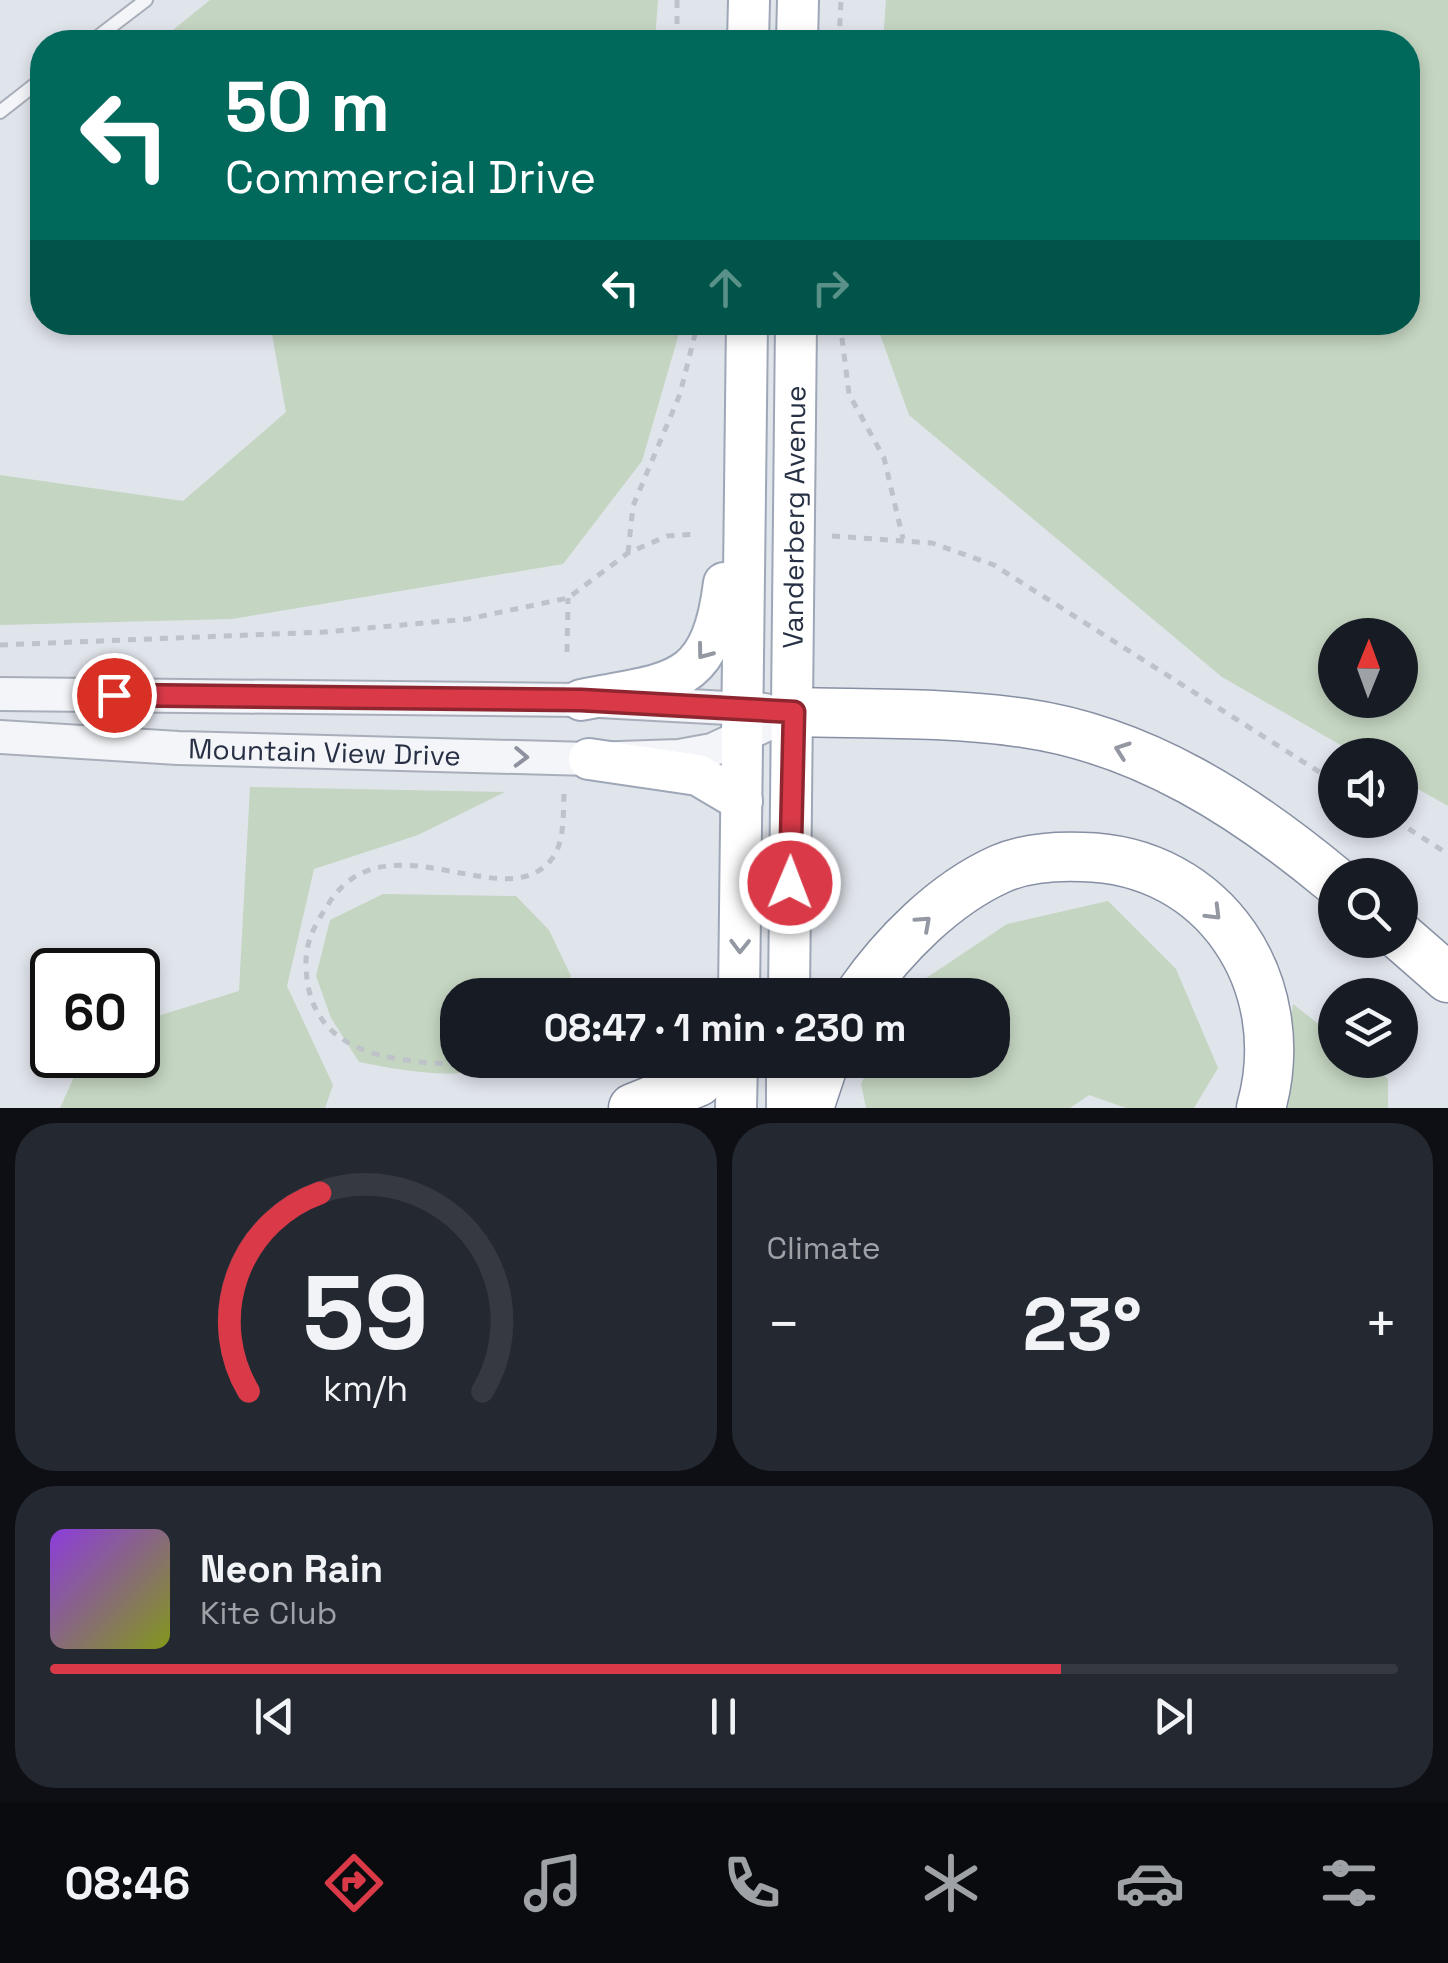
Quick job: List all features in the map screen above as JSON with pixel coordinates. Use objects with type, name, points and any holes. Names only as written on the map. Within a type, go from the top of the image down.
[{"type":"highway","points":[[794,712],[992,720],[1063,730],[1164,766],[1211,790],[1318,869]]},
{"type":"highway","points":[[874,978],[933,914],[1000,869],[1057,857],[1100,857],[1133,864],[1166,877],[1205,904],[1250,961],[1270,1024],[1269,1070],[1260,1108]]},
{"type":"highway","points":[[1418,952],[1448,978]]},
{"type":"highway","points":[[653,1101],[702,1078]]},
{"type":"highway","points":[[809,1108],[819,1078]]},
{"type":"main road","points":[[748,30],[749,0]]},
{"type":"main road","points":[[798,0],[798,30]]},
{"type":"main road","name":"Vanderberg Avenue","points":[[739,978],[747,335]]},
{"type":"main road","name":"Vanderberg Avenue","points":[[788,978],[796,335]]},
{"type":"main road","points":[[581,700],[684,675],[712,643],[724,588],[746,385]]},
{"type":"main road","points":[[589,759],[698,775],[742,802]]},
{"type":"main road","points":[[736,1108],[737,1078]]},
{"type":"main road","points":[[786,1108],[787,1078]]},
{"type":"street","name":"Mountain View Drive","points":[[0,694],[581,700],[742,724]]},
{"type":"street","name":"Mountain View Drive","points":[[0,737],[178,748],[589,759],[680,756],[742,724],[794,712]]},
{"type":"lane","points":[[106,30],[146,0]]},
{"type":"lane","points":[[0,112],[30,88]]},
{"type":"path","points":[[678,0],[678,30]]},
{"type":"path","points":[[839,30],[840,0]]},
{"type":"path","points":[[628,553],[634,506],[680,394],[695,335]]},
{"type":"path","points":[[842,335],[849,394],[884,458],[903,539]]},
{"type":"path","points":[[0,645],[324,632],[468,619],[568,598],[628,553],[667,536],[698,534]]},
{"type":"path","points":[[832,536],[903,539],[964,552],[994,565],[1318,771]]},
{"type":"path","points":[[566,652],[568,598]]},
{"type":"path","points":[[315,1022],[308,1005],[306,961],[312,930],[333,896],[368,869],[404,864],[513,879],[535,874],[553,858],[561,836],[564,794]]},
{"type":"path","points":[[1418,835],[1448,854]]},
{"type":"green space","points":[[210,0],[658,0],[656,30],[173,30]]},
{"type":"green space","points":[[886,0],[1448,0],[1448,806],[1418,789],[1418,738],[1328,738],[1222,677],[909,415],[880,335],[1420,335],[1420,30],[884,30]]},
{"type":"green space","points":[[272,335],[679,335],[642,461],[563,564],[232,619],[0,625],[0,475],[183,501],[286,412]]},
{"type":"green space","points":[[250,787],[505,792],[418,835],[314,869],[287,986],[333,1085],[325,1108],[60,1108],[74,1078],[160,1078],[160,1015],[239,991]]},
{"type":"green space","points":[[383,894],[516,896],[549,930],[571,976],[440,978],[440,1073],[359,1062],[331,1018],[316,976],[330,920]]},
{"type":"green space","points":[[1108,901],[1176,969],[1218,1068],[1194,1108],[1126,1108],[1089,1095],[1070,1108],[866,1108],[861,1084],[864,1078],[1010,1078],[1010,978],[926,978],[1007,924]]},
{"type":"green space","points":[[1293,1004],[1318,1024],[1318,1078],[1388,1079],[1388,1108],[1281,1108]]},
{"type":"route","points":[[114,695],[581,700],[794,712],[790,883]]}]
